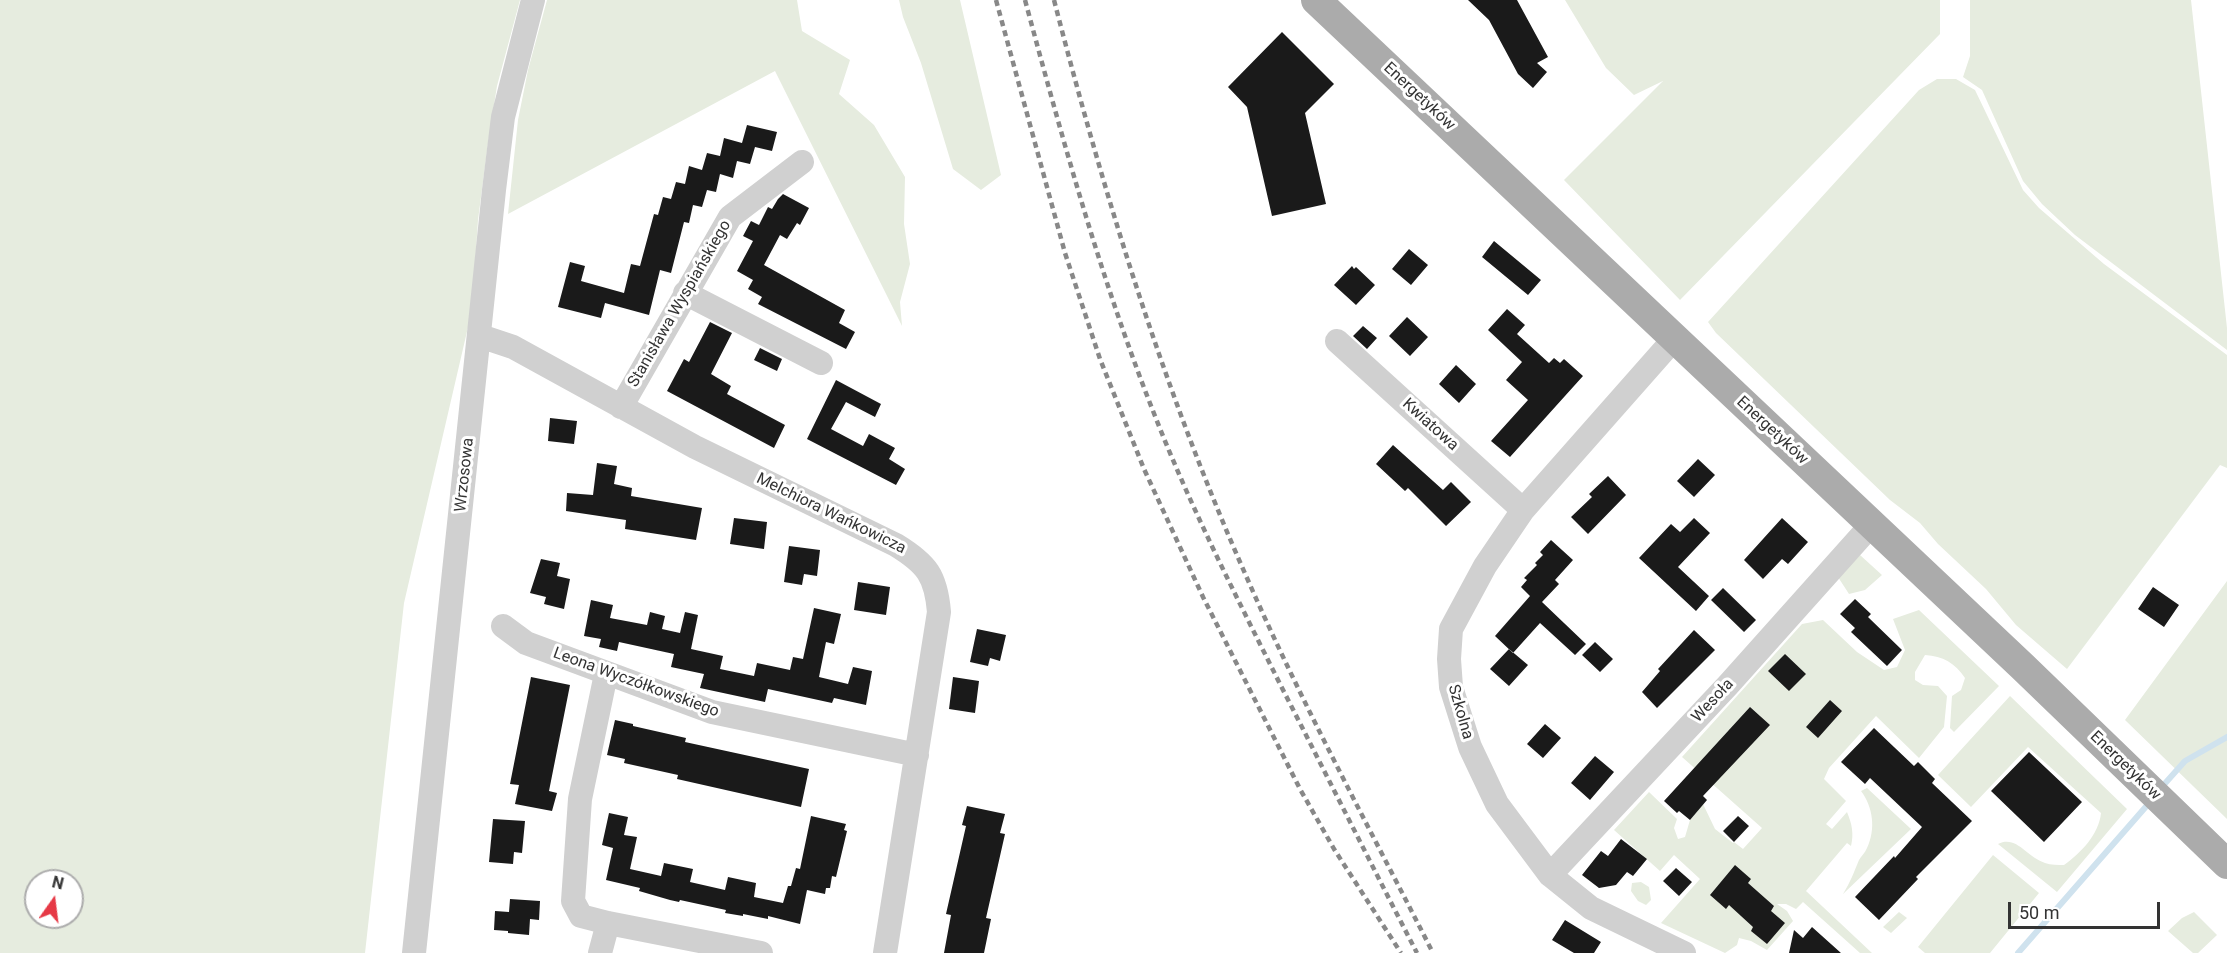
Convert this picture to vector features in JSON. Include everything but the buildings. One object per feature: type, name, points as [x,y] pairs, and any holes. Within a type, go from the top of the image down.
[{"type":"main road","name":"Energetyków","points":[[1316,0],[1872,524],[2227,864]]},
{"type":"street","name":"Wrzosowa","points":[[414,953],[503,117],[533,0]]},
{"type":"street","name":"Stanisława Wyspiańskiego","points":[[621,407],[730,217],[802,162]]},
{"type":"street","points":[[685,293],[821,363]]},
{"type":"street","name":"Melchiora Wańkowicza","points":[[480,336],[513,347],[715,457],[896,545],[924,565],[937,592],[939,612],[885,953]]},
{"type":"street","name":"Szkolna","points":[[1674,339],[1523,510],[1485,566],[1451,629],[1449,659],[1451,687],[1470,747],[1497,804],[1550,874],[1591,908],[1684,953]]},
{"type":"street","name":"Kwiatowa","points":[[1338,341],[1523,510]]},
{"type":"street","name":"Wesoła","points":[[1550,874],[1728,685],[1872,524]]},
{"type":"street","name":"Leona Wyczółkowskiego","points":[[503,626],[526,643],[712,712],[917,755]]},
{"type":"street","points":[[606,674],[580,799],[573,901],[581,916],[760,953]]},
{"type":"street","points":[[600,953],[608,923]]},
{"type":"shaded area","points":[[0,0],[520,0],[497,86],[488,143],[478,220],[472,310],[404,603],[365,953],[0,953]]},
{"type":"shaded area","points":[[547,0],[797,0],[802,31],[850,60],[839,94],[874,125],[905,177],[904,224],[910,264],[900,302],[902,326],[775,71],[508,214],[518,120],[528,70]]},
{"type":"shaded area","points":[[899,0],[960,0],[1001,175],[981,190],[953,169]]},
{"type":"shaded area","points":[[1565,0],[1940,0],[1940,34],[1680,300],[1564,180],[1663,81],[1634,95],[1606,68]]},
{"type":"shaded area","points":[[1970,0],[2191,0],[2227,328],[2227,350],[2075,235],[2042,204],[2023,181],[1982,90],[1963,77],[1970,56]]},
{"type":"shaded area","points":[[1937,79],[1956,79],[1975,90],[2023,190],[2039,208],[2104,264],[2227,355],[2227,468],[2220,465],[2067,669],[2016,625],[1986,589],[1938,544],[1920,523],[1890,500],[1716,333],[1708,322],[1919,90]]},
{"type":"shaded area","points":[[1860,555],[1882,575],[1865,590],[1849,594],[1838,577]]},
{"type":"shaded area","points":[[2227,581],[2227,819],[2125,720]]},
{"type":"shaded area","points":[[1919,610],[1999,686],[1954,732],[1950,728],[1952,696],[1961,690],[1965,678],[1948,661],[1925,655],[1915,672],[1915,680],[1923,685],[1938,686],[1947,696],[1944,727],[1919,758],[1876,716],[1829,768],[1824,779],[1846,801],[1826,824],[1832,829],[1847,812],[1852,829],[1852,842],[1851,846],[1847,843],[1806,891],[1872,953],[1860,953],[1803,902],[1796,909],[1786,904],[1777,904],[1787,911],[1793,921],[1767,950],[1751,941],[1739,938],[1737,945],[1725,953],[1661,923],[1700,879],[1674,855],[1660,871],[1614,830],[1649,792],[1677,819],[1674,828],[1678,839],[1685,837],[1690,820],[1703,804],[1715,829],[1743,849],[1762,828],[1682,757],[1802,624],[1823,620],[1857,652],[1884,670],[1897,667],[1905,650],[1893,619]]},
{"type":"shaded area","points":[[2010,696],[2127,809],[2057,892],[1998,844],[2011,842],[2038,860],[2052,865],[2064,865],[2077,855],[2093,836],[2101,813],[2028,747],[1971,807],[1938,775]]},
{"type":"shaded area","points":[[1867,788],[1911,829],[1843,894],[1866,850],[1872,833],[1871,811],[1861,791]]},
{"type":"shaded area","points":[[1993,855],[2039,893],[1990,953],[1925,953],[1918,947]]},
{"type":"shaded area","points":[[1641,882],[1649,887],[1651,900],[1646,905],[1638,901],[1631,891],[1632,883]]},
{"type":"shaded area","points":[[1899,912],[1907,918],[1891,933],[1883,927]]},
{"type":"shaded area","points":[[2194,912],[2217,935],[2198,953],[2193,953],[2168,931],[2182,918]]},
{"type":"waterway","points":[[2160,789],[2185,761],[2227,737]]},
{"type":"waterway","points":[[2018,953],[2150,802]]},
{"type":"railway","points":[[996,0],[1065,253],[1100,359],[1144,469],[1203,597],[1300,789],[1334,849],[1401,953]]},
{"type":"railway","points":[[1025,0],[1100,262],[1135,365],[1169,450],[1231,585],[1417,953]]},
{"type":"railway","points":[[1054,0],[1094,148],[1138,293],[1217,508],[1268,626],[1337,767],[1433,953]]}]
